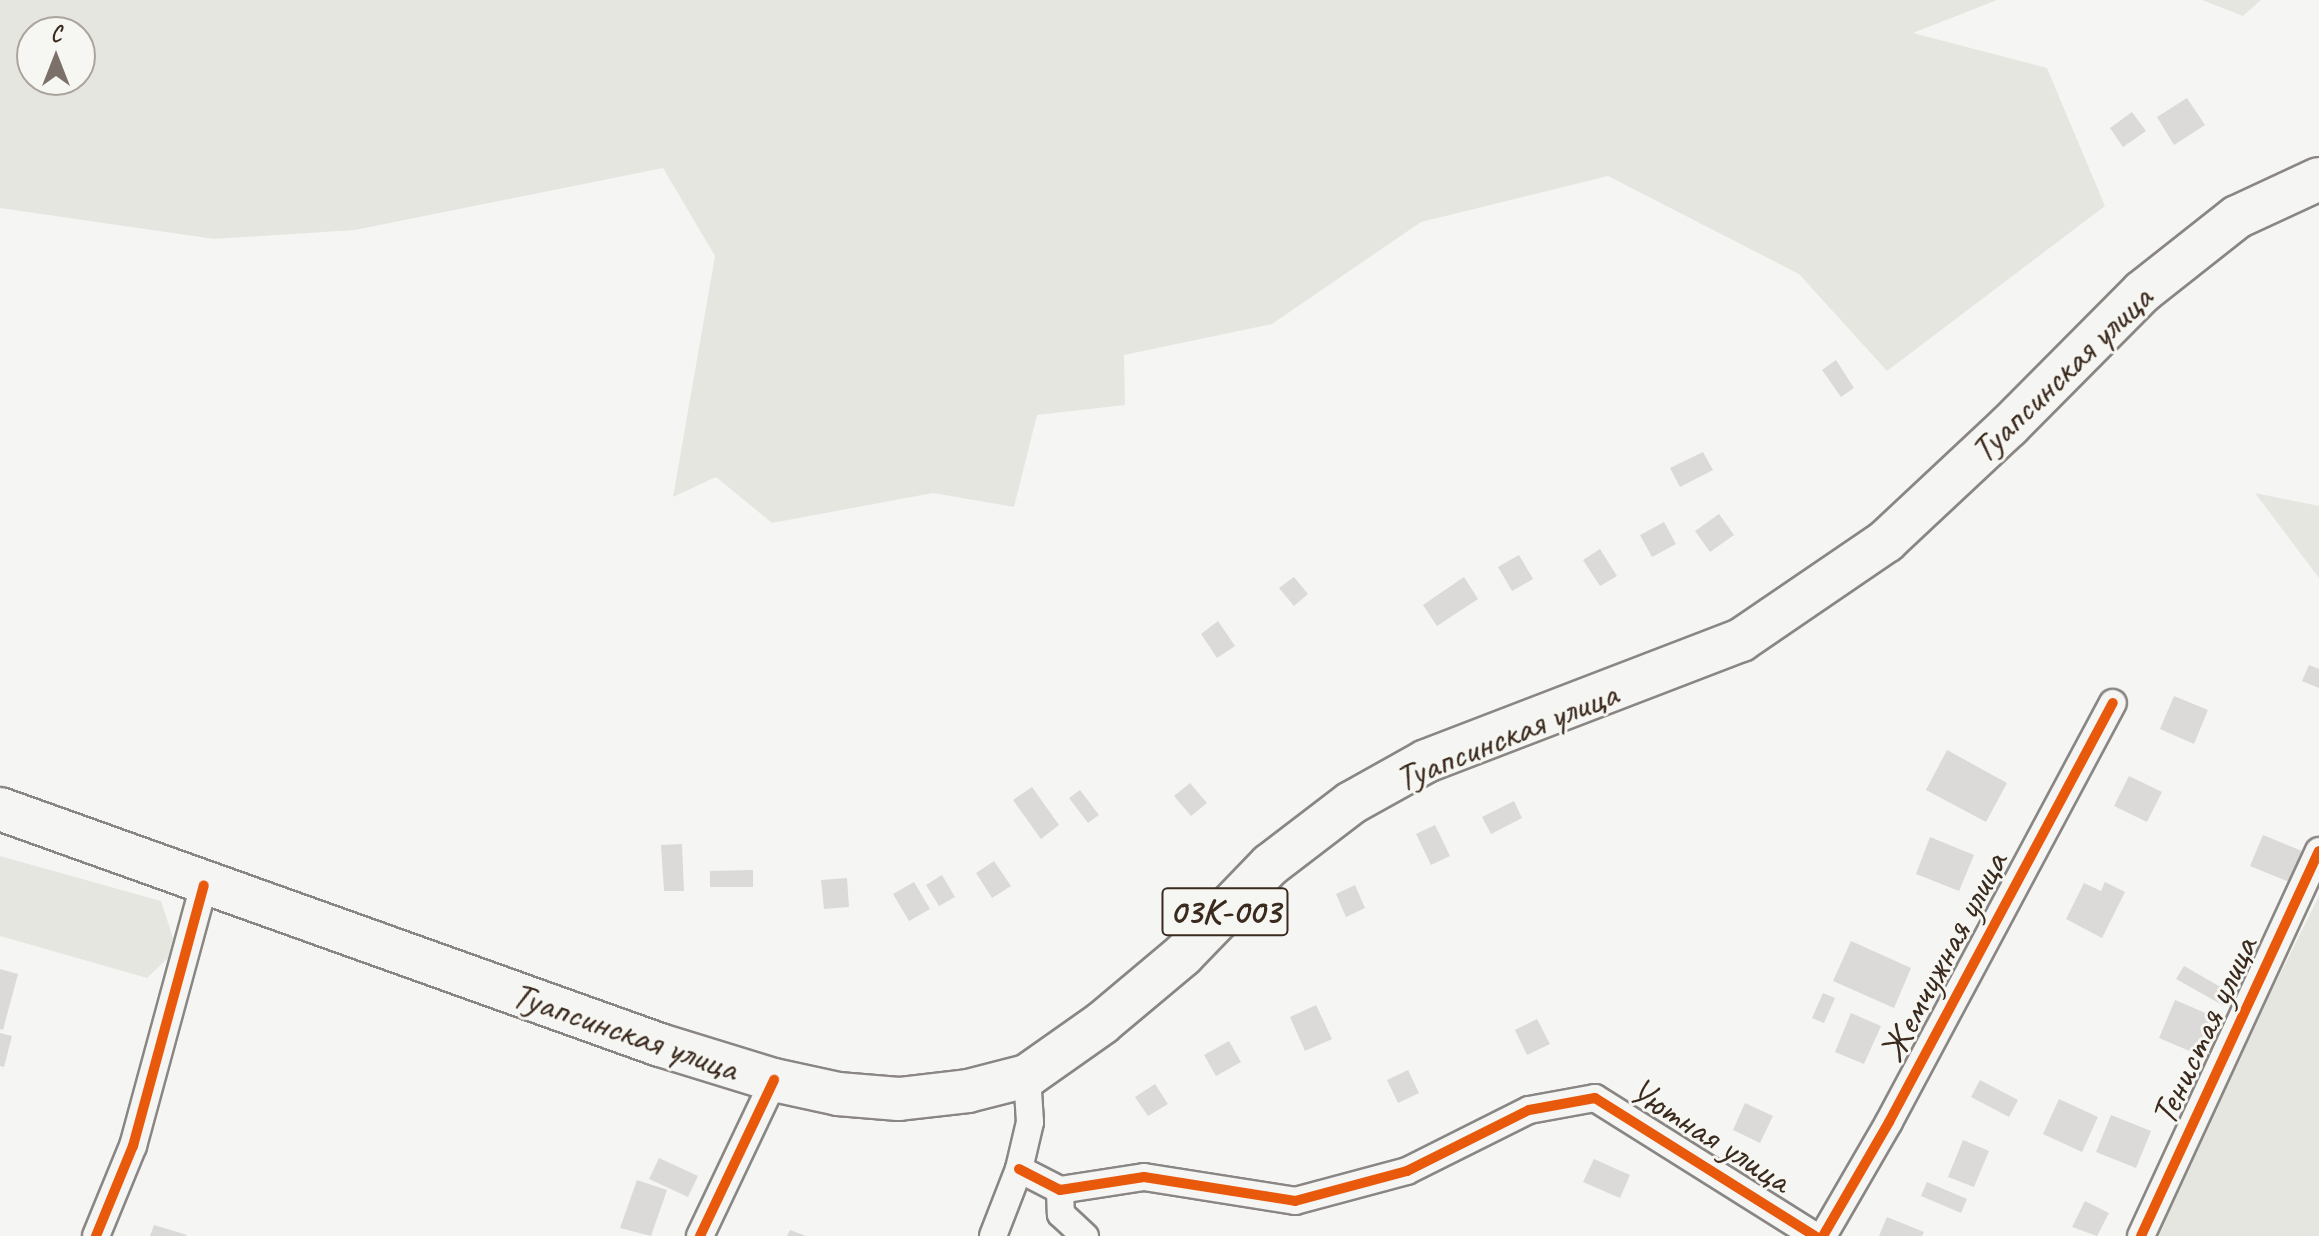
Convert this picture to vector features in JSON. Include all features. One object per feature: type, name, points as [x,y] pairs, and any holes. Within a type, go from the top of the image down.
[{"type":"main road","name":"Туапсинская улица","points":[[0,809],[204,885],[660,1045],[774,1080],[838,1094],[899,1099],[968,1091],[1027,1076],[1102,1023],[1171,965],[1270,865],[1351,803],[1426,761],[1741,640],[1886,541],[2017,419],[2142,292],[2237,217],[2319,179]]},
{"type":"street","name":"Жемчужная улица","points":[[1823,1236],[1889,1122],[2113,703]]},
{"type":"street","name":"Тенистая улица","points":[[2141,1236],[2319,851]]},
{"type":"street","points":[[96,1236],[133,1146],[204,885]]},
{"type":"street","points":[[993,1236],[1019,1169],[1030,1122],[1027,1076]]},
{"type":"street","points":[[700,1236],[774,1080]]},
{"type":"street","name":"Уютная улица","points":[[1060,1190],[1144,1177],[1295,1201],[1407,1171],[1529,1110],[1595,1098],[1815,1236]]},
{"type":"street","points":[[1019,1169],[1060,1190],[1061,1214],[1085,1236]]},
{"type":"shaded area","points":[[0,0],[1997,0],[1913,33],[2047,68],[2105,206],[1887,371],[1799,274],[1608,176],[1421,222],[1272,324],[1124,355],[1125,405],[1037,415],[1014,507],[933,493],[772,523],[716,477],[673,497],[715,256],[663,168],[355,230],[214,239],[0,208]]},
{"type":"shaded area","points":[[2202,0],[2261,0],[2243,16]]},
{"type":"shaded area","points":[[2255,493],[2319,506],[2319,578]]},
{"type":"shaded area","points":[[0,856],[161,901],[173,938],[168,958],[147,978],[0,936]]},
{"type":"shaded area","points":[[2319,896],[2319,1236],[2149,1236]]},
{"type":"building","points":[[2187,98],[2205,125],[2174,145],[2157,117]]},
{"type":"building","points":[[2132,112],[2146,131],[2123,147],[2110,128]]},
{"type":"building","points":[[1836,360],[1854,388],[1841,397],[1822,370]]},
{"type":"building","points":[[1703,452],[1713,470],[1680,487],[1670,468]]},
{"type":"building","points":[[1719,514],[1734,535],[1710,552],[1695,531]]},
{"type":"building","points":[[1664,522],[1676,544],[1652,557],[1640,535]]},
{"type":"building","points":[[1600,549],[1617,576],[1600,586],[1583,560]]},
{"type":"building","points":[[1519,555],[1533,579],[1512,591],[1498,567]]},
{"type":"building","points":[[1294,577],[1308,594],[1294,606],[1279,588]]},
{"type":"building","points":[[1464,577],[1478,599],[1437,626],[1423,605]]},
{"type":"building","points":[[1218,621],[1235,646],[1217,658],[1201,634]]},
{"type":"building","points":[[2309,665],[2319,669],[2319,688],[2302,681]]},
{"type":"building","points":[[2174,696],[2208,710],[2194,744],[2160,729]]},
{"type":"building","points":[[1947,750],[2007,783],[1986,822],[1926,790]]},
{"type":"building","points":[[2129,776],[2162,792],[2147,822],[2114,806]]},
{"type":"building","points":[[1190,783],[1207,803],[1191,816],[1174,796]]},
{"type":"building","points":[[1032,787],[1059,825],[1041,839],[1013,800]]},
{"type":"building","points":[[1080,790],[1099,815],[1088,823],[1069,798]]},
{"type":"building","points":[[1514,801],[1522,818],[1491,834],[1482,817]]},
{"type":"building","points":[[1435,825],[1450,856],[1431,865],[1416,834]]},
{"type":"building","points":[[2263,835],[2302,851],[2289,882],[2250,866]]},
{"type":"building","points":[[1930,837],[1974,855],[1959,891],[1916,874]]},
{"type":"building","points":[[682,844],[684,891],[664,891],[661,845]]},
{"type":"building","points":[[994,861],[1011,886],[992,898],[976,873]]},
{"type":"building","points":[[753,870],[753,887],[710,887],[710,871]]},
{"type":"building","points":[[942,875],[955,897],[939,906],[926,885]]},
{"type":"building","points":[[847,878],[849,907],[824,909],[821,880]]},
{"type":"building","points":[[914,882],[930,909],[909,921],[893,894]]},
{"type":"building","points":[[2105,882],[2125,892],[2102,938],[2066,919],[2084,883],[2101,891]]},
{"type":"building","points":[[1355,885],[1365,908],[1346,917],[1336,894]]},
{"type":"building","points":[[1851,941],[1911,968],[1894,1008],[1833,981]]},
{"type":"building","points":[[2184,966],[2231,993],[2224,1006],[2176,979]]},
{"type":"building","points":[[0,969],[18,974],[3,1030],[0,1029]]},
{"type":"building","points":[[1823,993],[1835,998],[1824,1023],[1812,1018]]},
{"type":"building","points":[[2175,1000],[2215,1017],[2199,1055],[2159,1038]]},
{"type":"building","points":[[1316,1005],[1332,1039],[1305,1051],[1290,1017]]},
{"type":"building","points":[[1851,1013],[1881,1026],[1864,1064],[1835,1052]]},
{"type":"building","points":[[1537,1019],[1550,1044],[1527,1055],[1515,1030]]},
{"type":"building","points":[[0,1033],[12,1036],[4,1067],[0,1066]]},
{"type":"building","points":[[1229,1041],[1241,1062],[1216,1076],[1204,1055]]},
{"type":"building","points":[[1408,1070],[1419,1093],[1398,1103],[1387,1080]]},
{"type":"building","points":[[1980,1080],[2018,1100],[2009,1117],[1971,1097]]},
{"type":"building","points":[[1155,1084],[1168,1104],[1148,1116],[1135,1097]]},
{"type":"building","points":[[2059,1099],[2098,1117],[2082,1152],[2043,1134]]},
{"type":"building","points":[[1745,1103],[1773,1116],[1760,1143],[1733,1130]]},
{"type":"building","points":[[2111,1115],[2151,1131],[2136,1168],[2096,1152]]},
{"type":"building","points":[[1963,1140],[1989,1151],[1974,1187],[1948,1177]]},
{"type":"building","points":[[659,1158],[698,1176],[688,1197],[649,1179]]},
{"type":"building","points":[[1594,1159],[1630,1175],[1620,1198],[1583,1182]]},
{"type":"building","points":[[637,1180],[667,1190],[651,1236],[620,1228]]},
{"type":"building","points":[[1927,1182],[1967,1199],[1961,1213],[1921,1196]]},
{"type":"building","points":[[2085,1201],[2109,1213],[2097,1236],[2072,1227]]},
{"type":"building","points":[[1887,1217],[1924,1232],[1922,1236],[1879,1236]]},
{"type":"building","points":[[154,1225],[187,1235],[150,1236]]},
{"type":"building","points":[[790,1230],[806,1236],[787,1236]]},
{"type":"cycle path","points":[[1823,1236],[1889,1122],[2113,703]]},
{"type":"cycle path","points":[[2141,1236],[2319,851]]},
{"type":"cycle path","points":[[96,1236],[133,1146],[204,885]]},
{"type":"cycle path","points":[[700,1236],[774,1080]]},
{"type":"cycle path","points":[[1019,1169],[1060,1190],[1144,1177],[1295,1201],[1407,1171],[1529,1110],[1595,1098],[1815,1236]]}]
